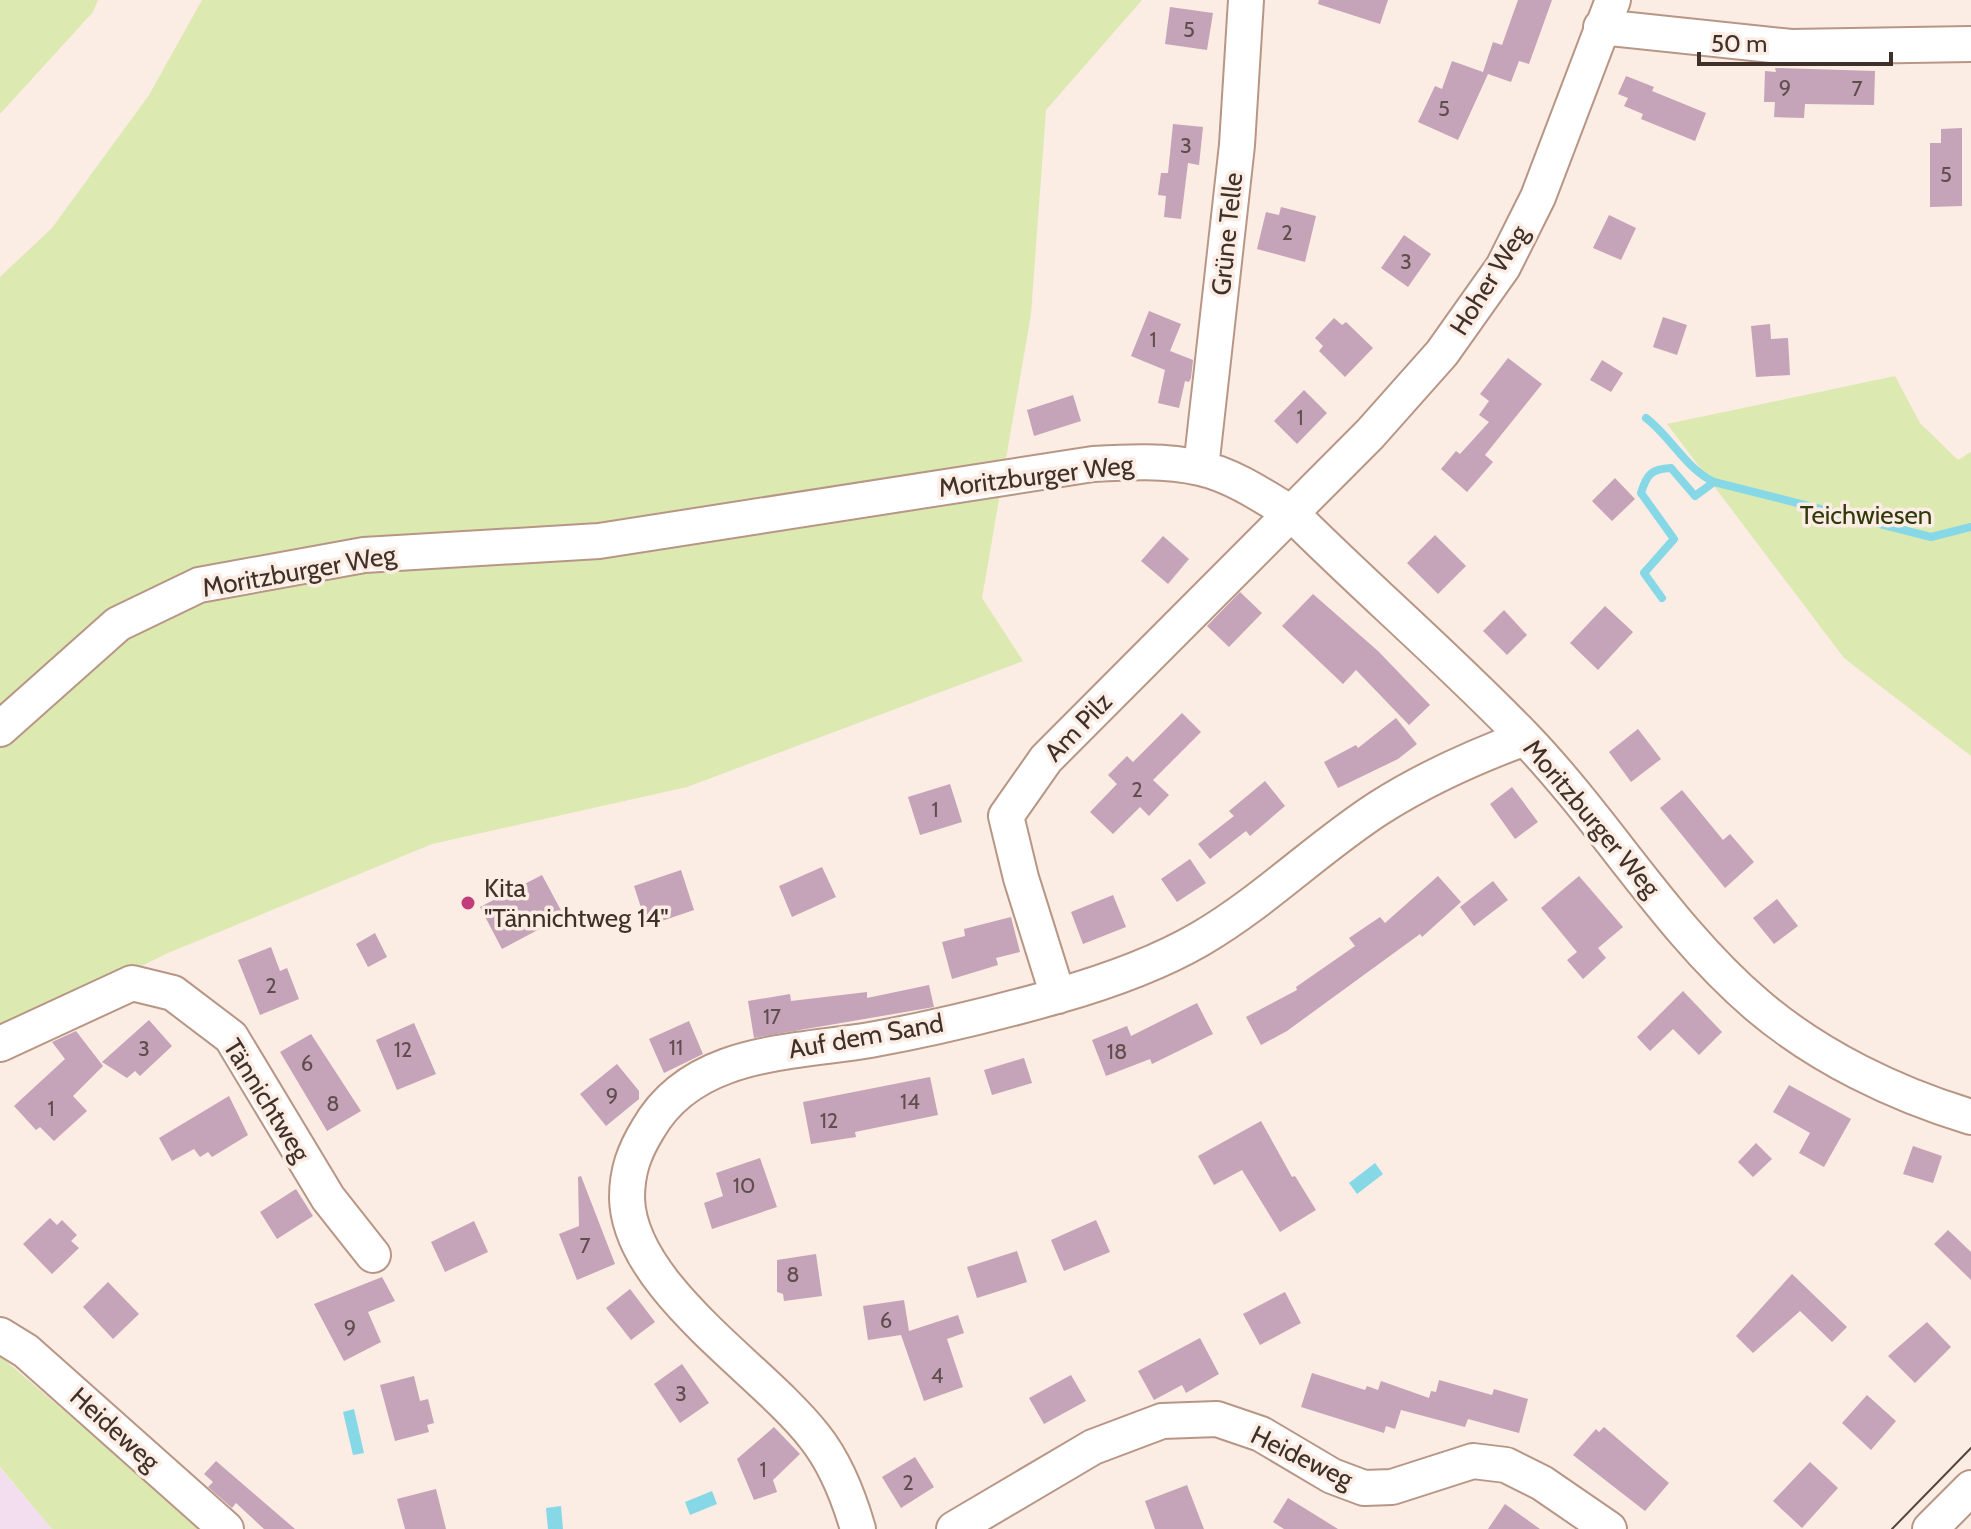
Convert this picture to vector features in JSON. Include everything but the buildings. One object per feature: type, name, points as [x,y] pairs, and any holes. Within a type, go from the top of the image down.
[{"type":"street","name":"Grüne Telle","points":[[1201,468],[1237,145],[1246,0]]},
{"type":"street","points":[[1607,13],[1791,47],[1971,44]]},
{"type":"street","name":"Hoher Weg","points":[[1291,513],[1370,434],[1442,353],[1503,267],[1538,197],[1607,13]]},
{"type":"street","name":"Moritzburger Weg","points":[[0,729],[118,624],[199,585],[364,555],[599,541],[1093,464],[1165,463],[1201,468],[1246,487],[1291,513],[1525,738],[1689,934],[1758,1006],[1827,1055],[1895,1090],[1971,1117]]},
{"type":"street","name":"Am Pilz","points":[[1058,996],[1021,878],[1006,816],[1046,759],[1291,513]]},
{"type":"street","name":"Auf dem Sand","points":[[858,1529],[849,1499],[815,1437],[657,1277],[633,1235],[627,1200],[631,1158],[659,1109],[692,1082],[733,1063],[782,1051],[872,1039],[1058,996],[1152,963],[1249,908],[1379,808],[1443,774],[1525,738]]},
{"type":"street","name":"Tännichtweg","points":[[0,1044],[132,983],[173,993],[231,1037],[328,1198],[373,1255]]},
{"type":"street","name":"Heideweg","points":[[0,1335],[26,1351],[226,1529]]},
{"type":"street","name":"Heideweg","points":[[954,1529],[1093,1447],[1162,1421],[1217,1419],[1261,1434],[1332,1476],[1364,1488],[1392,1487],[1473,1461],[1506,1465],[1542,1483],[1609,1529]]},
{"type":"street","points":[[1930,1529],[1971,1488]]},
{"type":"shaded area","points":[[0,1468],[52,1529],[0,1529]]},
{"type":"green space","points":[[0,0],[98,0],[93,12],[0,114]]},
{"type":"green space","points":[[202,0],[1142,0],[1046,110],[1031,314],[982,598],[1023,661],[687,787],[432,844],[168,953],[0,1036],[0,277],[52,228],[149,95]]},
{"type":"green space","name":"Teichwiesen","points":[[1895,376],[1920,423],[1958,460],[1971,452],[1971,756],[1844,658],[1667,424]]},
{"type":"green space","points":[[0,1356],[203,1529],[52,1529],[0,1467]]},
{"type":"water","points":[[1375,1163],[1383,1174],[1357,1194],[1349,1183]]},
{"type":"water","points":[[354,1409],[364,1453],[353,1455],[343,1412]]},
{"type":"water","points":[[712,1491],[717,1504],[690,1515],[685,1502]]},
{"type":"water","points":[[561,1506],[563,1529],[548,1529],[546,1508]]},
{"type":"waterway","points":[[1646,418],[1695,469],[1714,482],[1931,537],[1971,527]]},
{"type":"waterway","points":[[1662,598],[1644,573],[1674,539],[1641,493],[1645,481],[1654,471],[1671,468],[1695,496],[1714,482]]},
{"type":"tram line","points":[[1892,1529],[1971,1448]]},
{"type":"place","name":"Kita \"Tännichtweg 14\"","points":[[468,903]]}]
